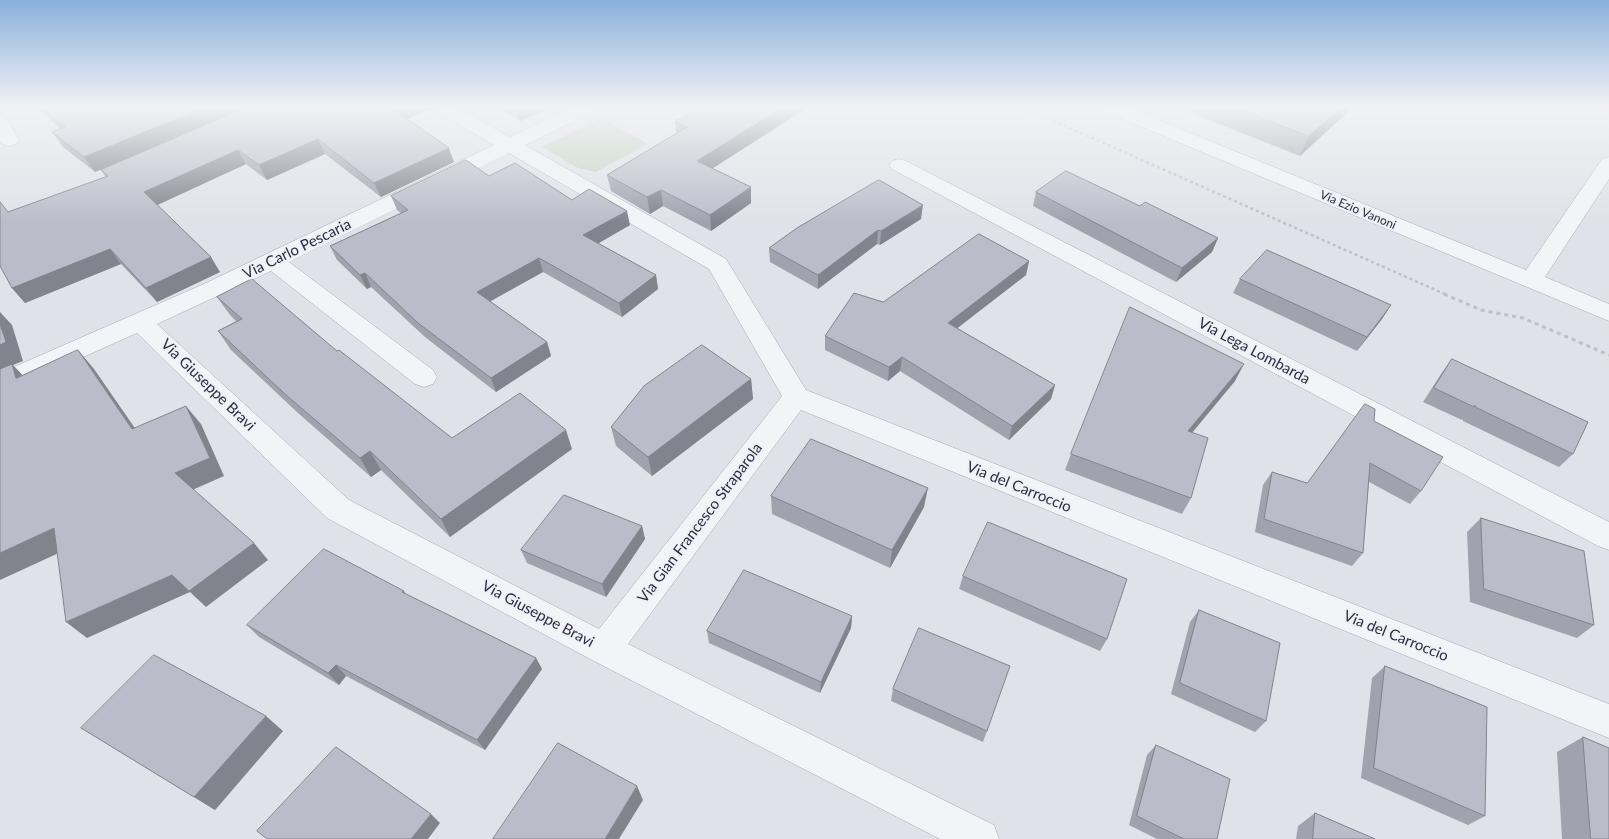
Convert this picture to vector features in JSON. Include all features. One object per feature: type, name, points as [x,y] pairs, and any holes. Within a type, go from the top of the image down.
[{"type":"street","name":"Via Ezio Vanoni","points":[[1203,145],[1609,313]]},
{"type":"street","points":[[510,146],[718,264],[796,398]]},
{"type":"street","name":"Via Carlo Pescaria","points":[[0,384],[142,323],[510,146]]},
{"type":"street","points":[[1531,280],[1609,163]]},
{"type":"street","name":"Via Lega Lombarda","points":[[899,164],[1609,537]]},
{"type":"street","points":[[273,261],[424,377]]},
{"type":"street","name":"Via Giuseppe Bravi","points":[[142,323],[338,509],[604,649],[980,839]]},
{"type":"street","name":"Via Gian Francesco Straparola","points":[[604,649],[796,398]]},
{"type":"street","name":"Via del Carroccio","points":[[796,398],[1609,721]]},
{"type":"path","points":[[1108,145],[1481,310],[1523,318],[1609,355]]},
{"type":"green space","points":[[546,145],[646,145],[596,172],[578,168],[542,147]]},
{"type":"building","points":[[69,145],[113,145],[84,157]]},
{"type":"building","points":[[159,145],[304,145],[259,165],[238,150],[144,192],[211,257],[146,288],[110,249],[12,288],[0,266],[0,202],[8,212],[108,176],[101,170]]},
{"type":"building","points":[[326,145],[445,145],[449,148],[374,183]]},
{"type":"building","points":[[657,145],[722,145],[697,161],[751,187],[710,215],[661,190],[647,197],[607,175]]},
{"type":"building","points":[[466,160],[489,176],[515,163],[572,200],[589,189],[627,211],[583,235],[656,275],[619,303],[539,258],[477,292],[547,342],[491,378],[418,323],[365,273],[360,275],[330,246],[408,210],[391,196]]},
{"type":"building","points":[[1066,171],[1140,206],[1145,202],[1218,238],[1182,268],[1036,192]]},
{"type":"building","points":[[879,180],[923,205],[881,231],[878,230],[818,275],[769,248],[797,228]]},
{"type":"building","points":[[979,234],[1029,261],[948,323],[1055,385],[1012,426],[902,357],[889,367],[825,336],[854,293],[883,302]]},
{"type":"building","points":[[1267,250],[1391,305],[1367,337],[1240,279]]},
{"type":"building","points":[[252,279],[337,351],[339,350],[452,438],[520,393],[566,430],[441,519],[370,451],[360,458],[286,395],[218,331],[242,319],[217,297]]},
{"type":"building","points":[[1130,307],[1244,364],[1188,431],[1208,438],[1191,498],[1071,454]]},
{"type":"building","points":[[0,324],[6,342],[0,345]]},
{"type":"building","points":[[702,345],[751,379],[648,457],[611,427],[644,386]]},
{"type":"building","points":[[78,350],[132,429],[186,406],[210,458],[175,473],[254,543],[189,591],[172,575],[66,622],[54,528],[0,553],[0,369],[12,364],[16,378]]},
{"type":"building","points":[[1452,359],[1588,422],[1573,454],[1475,407],[1475,405],[1474,407],[1434,388]]},
{"type":"building","points":[[1365,404],[1375,409],[1374,421],[1443,457],[1421,491],[1370,463],[1363,553],[1264,519],[1272,472],[1307,483]]},
{"type":"building","points":[[811,439],[928,488],[892,550],[771,496]]},
{"type":"building","points":[[564,495],[642,526],[602,584],[521,550]]},
{"type":"building","points":[[1481,518],[1584,551],[1594,625],[1484,589]]},
{"type":"building","points":[[988,522],[1127,579],[1107,639],[963,576]]},
{"type":"building","points":[[324,549],[404,591],[402,592],[536,658],[477,740],[336,665],[328,673],[247,625]]},
{"type":"building","points":[[744,570],[852,616],[821,682],[707,631]]},
{"type":"building","points":[[1199,610],[1280,643],[1266,721],[1180,683]]},
{"type":"building","points":[[919,628],[1010,666],[987,731],[893,689]]},
{"type":"building","points":[[154,655],[266,716],[194,797],[81,728]]},
{"type":"building","points":[[1385,666],[1487,707],[1485,816],[1374,768]]},
{"type":"building","points":[[1583,737],[1609,748],[1609,839],[1591,839]]},
{"type":"building","points":[[558,743],[637,786],[605,839],[493,839]]},
{"type":"building","points":[[1156,745],[1230,779],[1217,839],[1184,839],[1137,816]]},
{"type":"building","points":[[336,747],[431,814],[411,839],[267,839],[257,831]]},
{"type":"building","points":[[1315,813],[1375,839],[1313,839]]}]
